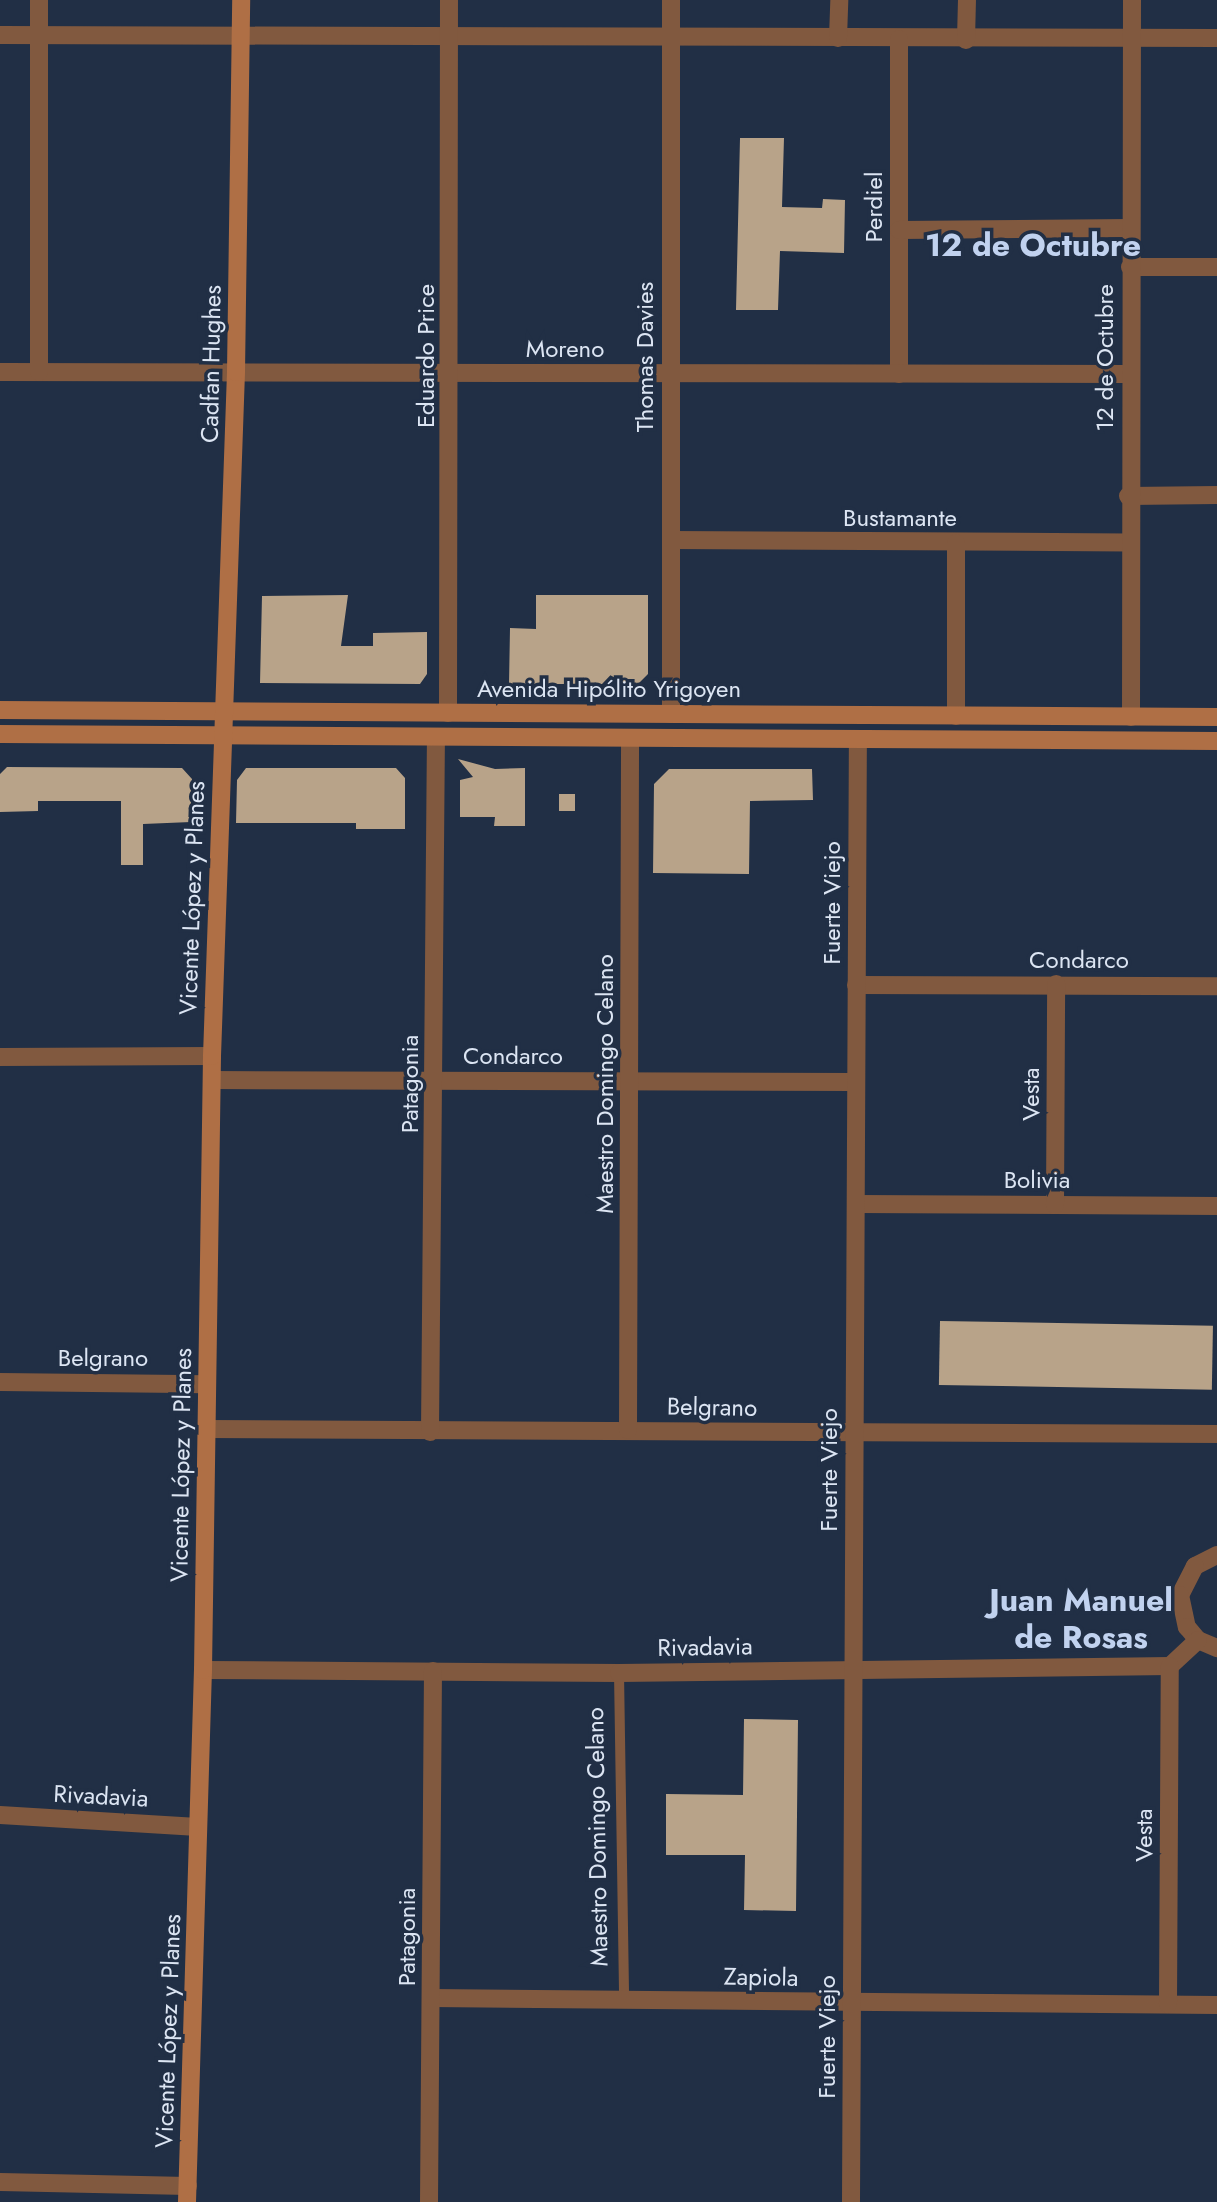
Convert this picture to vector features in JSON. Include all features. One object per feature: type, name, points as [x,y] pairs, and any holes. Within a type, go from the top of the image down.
[{"type":"main road","name":"Cadfan Hughes","points":[[223,725],[236,372],[241,0]]},
{"type":"main road","name":"Avenida Hipólito Yrigoyen","points":[[0,710],[436,737],[1217,741]]},
{"type":"main road","name":"Avenida Hipólito Yrigoyen","points":[[0,734],[448,713],[1217,717]]},
{"type":"main road","name":"Vicente López y Planes","points":[[188,2194],[203,1670],[205,1384],[212,1056],[223,725]]},
{"type":"street","points":[[39,0],[39,372]]},
{"type":"street","name":"Eduardo Price","points":[[448,713],[451,373],[449,0]]},
{"type":"street","name":"Thomas Davies","points":[[671,0],[671,714]]},
{"type":"street","points":[[838,38],[839,0]]},
{"type":"street","points":[[966,40],[967,0]]},
{"type":"street","name":"12 de Octubre","points":[[1131,717],[1128,496],[1132,0]]},
{"type":"street","points":[[0,35],[241,33],[449,38],[966,40],[1217,38]]},
{"type":"street","name":"Perdiel","points":[[899,39],[899,374]]},
{"type":"street","points":[[899,230],[1130,228]]},
{"type":"street","points":[[1130,267],[1217,267]]},
{"type":"street","name":"Moreno","points":[[0,372],[1129,374]]},
{"type":"street","points":[[1128,496],[1217,495]]},
{"type":"street","name":"Bustamante","points":[[671,540],[1128,542]]},
{"type":"street","points":[[956,543],[956,716]]},
{"type":"street","name":"Patagonia","points":[[430,1432],[436,737]]},
{"type":"street","name":"Maestro Domingo Celano","points":[[628,1430],[631,738]]},
{"type":"street","name":"Fuerte Viejo","points":[[851,2202],[854,1670],[852,1433],[858,739]]},
{"type":"street","name":"Vesta","points":[[1055,1205],[1056,984]]},
{"type":"street","name":"Condarco","points":[[856,985],[1217,986]]},
{"type":"street","points":[[0,1057],[212,1056]]},
{"type":"street","name":"Condarco","points":[[212,1080],[855,1082]]},
{"type":"street","name":"Bolivia","points":[[856,1204],[1217,1206]]},
{"type":"street","name":"Belgrano","points":[[0,1382],[205,1384]]},
{"type":"street","name":"Belgrano","points":[[206,1429],[1217,1434]]},
{"type":"street","points":[[1217,1555],[1195,1566],[1180,1595],[1187,1628],[1198,1640],[1217,1648]]},
{"type":"street","points":[[1170,1666],[1198,1640]]},
{"type":"street","name":"Vesta","points":[[1168,2004],[1170,1666]]},
{"type":"street","name":"Rivadavia","points":[[203,1670],[619,1673],[1170,1666]]},
{"type":"street","name":"Patagonia","points":[[429,2202],[433,1671]]},
{"type":"street","name":"Rivadavia","points":[[0,1815],[198,1826]]},
{"type":"street","name":"Zapiola","points":[[431,1998],[1217,2005]]},
{"type":"street","points":[[0,2182],[188,2194]]},
{"type":"lane","name":"Maestro Domingo Celano","points":[[619,1673],[624,2000]]},
{"type":"building","points":[[740,138],[784,138],[782,207],[822,208],[823,199],[845,200],[844,253],[780,251],[778,310],[736,310]]},
{"type":"building","points":[[348,595],[341,646],[373,646],[373,633],[427,632],[427,674],[420,684],[260,683],[262,596]]},
{"type":"building","points":[[536,595],[648,595],[648,674],[638,684],[509,684],[510,628],[536,629]]},
{"type":"building","points":[[458,759],[495,769],[525,768],[525,826],[494,826],[495,817],[460,817],[460,780],[473,777]]},
{"type":"building","points":[[7,767],[182,768],[192,779],[191,822],[143,824],[143,865],[121,865],[121,801],[38,801],[38,811],[0,812],[0,774]]},
{"type":"building","points":[[246,768],[396,768],[405,778],[405,829],[356,829],[356,823],[236,823],[237,780]]},
{"type":"building","points":[[669,769],[812,769],[813,800],[750,801],[749,874],[653,873],[654,784]]},
{"type":"building","points":[[559,794],[575,794],[575,811],[559,811]]},
{"type":"building","points":[[940,1321],[1213,1326],[1212,1390],[939,1385]]},
{"type":"building","points":[[744,1719],[798,1720],[796,1911],[744,1910],[745,1855],[666,1855],[666,1794],[743,1795]]},
{"type":"district","name":"12 de Octubre","points":[[1033,245]]},
{"type":"district","name":"Juan Manuel de Rosas","points":[[1081,1620]]}]
